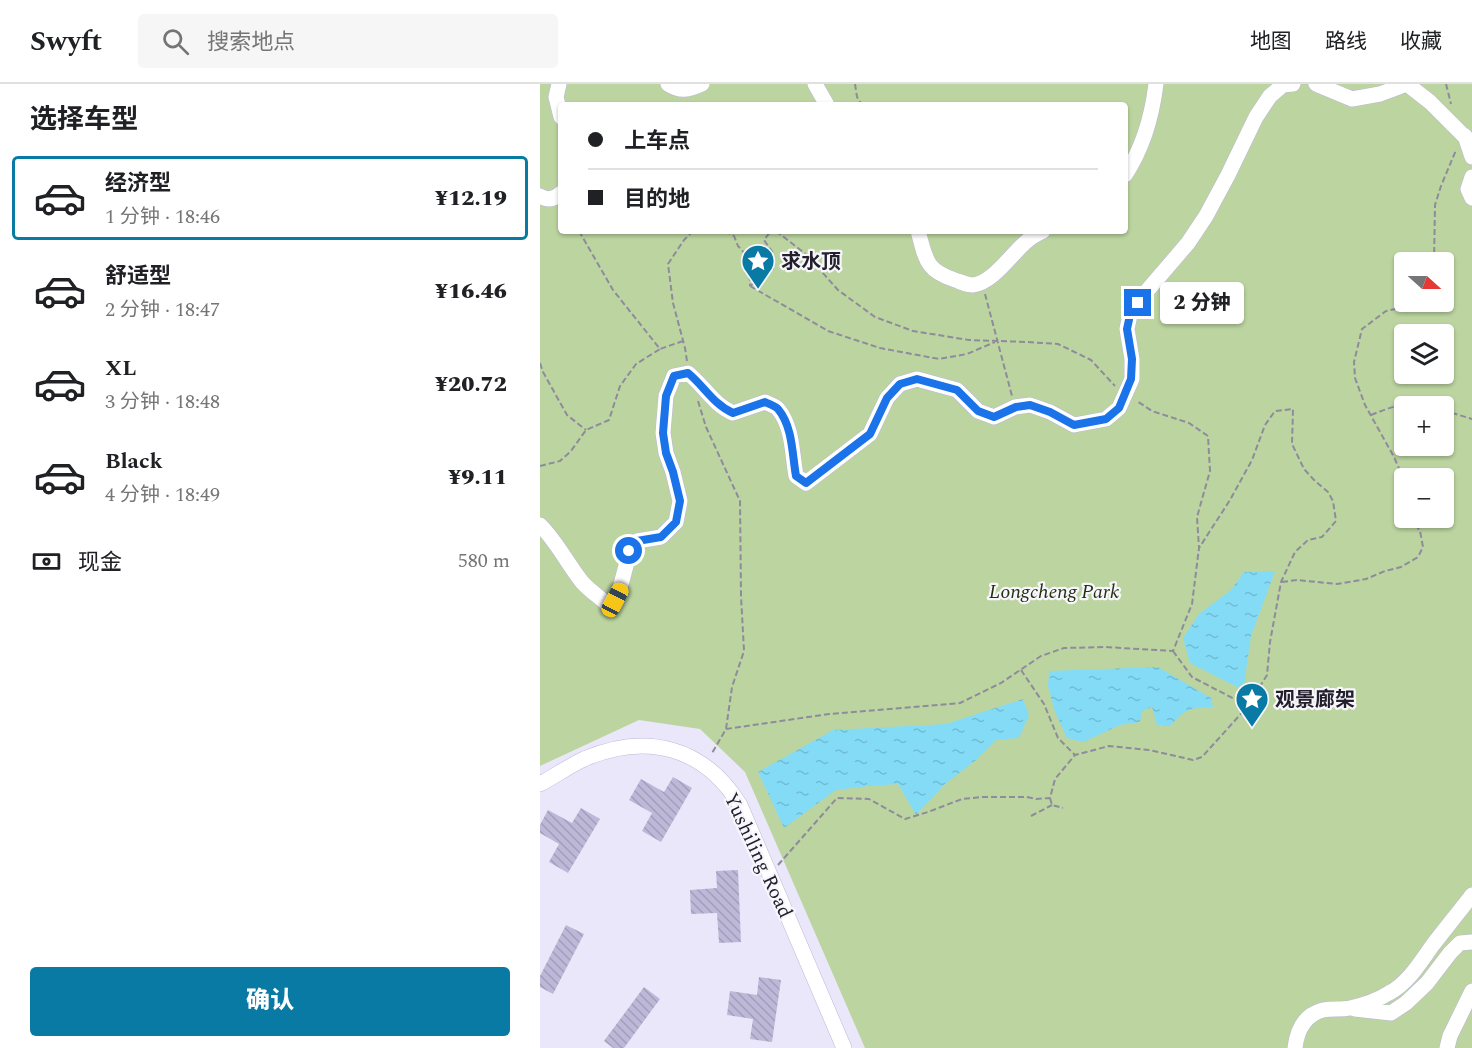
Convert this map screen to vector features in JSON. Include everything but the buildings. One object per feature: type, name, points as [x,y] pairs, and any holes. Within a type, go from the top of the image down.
[{"type":"street","points":[[558,84],[558,106]]},
{"type":"street","points":[[668,84],[685,90],[702,84]]},
{"type":"street","points":[[815,84],[825,102]]},
{"type":"street","points":[[1128,169],[1141,144],[1151,115],[1156,84]]},
{"type":"street","points":[[540,525],[551,536],[561,554],[584,584],[607,603],[615,600],[621,590],[629,551],[637,541],[661,537],[676,522],[680,501],[666,453],[663,433],[666,396],[674,376],[688,373],[722,408],[733,413],[765,402],[777,408],[791,438],[796,476],[806,483],[870,434],[887,398],[900,384],[917,379],[957,390],[978,411],[994,417],[1016,407],[1030,405],[1050,412],[1074,425],[1106,419],[1119,408],[1131,379],[1132,359],[1127,329],[1130,315],[1146,292],[1188,243],[1206,216],[1256,117],[1270,96],[1283,85],[1293,84]]},
{"type":"street","points":[[1316,84],[1352,99],[1380,94],[1407,84],[1430,102],[1458,134],[1465,136],[1472,158]]},
{"type":"street","points":[[1472,177],[1468,189],[1472,198]]},
{"type":"street","points":[[540,196],[551,200],[558,196]]},
{"type":"street","points":[[919,234],[927,261],[935,271],[942,276],[968,285],[982,282],[995,273],[1037,234]]},
{"type":"street","name":"Yushiling Road","points":[[540,784],[584,759],[626,746],[647,745],[668,748],[705,766],[725,784],[740,806],[844,1048]]},
{"type":"street","points":[[1349,1008],[1389,993],[1401,985],[1413,973],[1472,895]]},
{"type":"street","points":[[1295,1048],[1298,1031],[1307,1018],[1323,1010],[1349,1008],[1391,1013],[1406,1003],[1427,983],[1450,953],[1460,944],[1472,942]]},
{"type":"street","points":[[1447,1048],[1450,1036],[1472,991]]},
{"type":"path","points":[[855,84],[860,102]]},
{"type":"path","points":[[1446,84],[1452,107]]},
{"type":"path","points":[[1434,252],[1435,205],[1458,134]]},
{"type":"path","points":[[581,234],[613,291],[660,350]]},
{"type":"path","points":[[688,373],[683,341],[673,303],[668,264],[690,234]]},
{"type":"path","points":[[730,234],[749,258],[750,286]]},
{"type":"path","points":[[750,286],[773,269],[773,253],[764,240],[769,234]]},
{"type":"path","points":[[780,234],[807,255],[838,290],[875,317],[913,331],[969,340],[1058,344],[1091,360],[1111,383],[1152,411],[1189,423],[1208,436],[1210,471],[1197,517],[1199,548],[1192,604],[1173,651]]},
{"type":"path","points":[[982,282],[1016,407]]},
{"type":"path","points":[[750,286],[828,331],[880,348],[939,359],[967,354],[998,341]]},
{"type":"path","points":[[1394,309],[1386,311],[1362,329],[1354,362],[1354,378],[1399,468]]},
{"type":"path","points":[[540,466],[560,461],[571,451],[586,430],[609,420],[620,386],[636,364],[660,350],[683,341]]},
{"type":"path","points":[[540,363],[567,415],[586,430]]},
{"type":"path","points":[[695,395],[706,427],[741,501],[741,596],[744,651],[732,687],[726,729],[705,766]]},
{"type":"path","points":[[1371,415],[1394,407]]},
{"type":"path","points":[[1052,805],[1050,798],[1054,778],[1075,755],[1109,746],[1149,750],[1193,760],[1202,757],[1248,706],[1267,675],[1270,642],[1281,582],[1296,552],[1308,540],[1322,537],[1336,521],[1333,501],[1328,492],[1304,469],[1292,444],[1293,409],[1275,411],[1265,425],[1252,460],[1199,548]]},
{"type":"path","points":[[1454,413],[1472,419]]},
{"type":"path","points":[[1281,582],[1297,580],[1337,584],[1366,579],[1401,567],[1418,557],[1422,547],[1418,528]]},
{"type":"path","points":[[726,729],[829,714],[960,704],[1001,683],[1041,656],[1064,648],[1105,647],[1173,651]]},
{"type":"path","points":[[1173,651],[1192,677],[1248,706]]},
{"type":"path","points":[[1021,670],[1044,705],[1058,738],[1075,755]]},
{"type":"path","points":[[770,875],[837,798],[869,799],[905,819],[962,799],[1050,798]]},
{"type":"path","points":[[1031,816],[1052,805],[1063,808]]},
{"type":"green space","name":"Longcheng Park","points":[[540,84],[1472,84],[1472,1048],[865,1048],[745,772],[700,729],[639,720],[540,766]]},
{"type":"water","points":[[1275,571],[1251,636],[1244,685],[1237,687],[1190,663],[1183,638],[1199,614],[1231,590],[1244,572]]},
{"type":"water","points":[[1158,667],[1211,698],[1213,707],[1189,710],[1170,726],[1157,725],[1152,707],[1142,711],[1140,722],[1120,725],[1083,742],[1067,738],[1055,712],[1048,686],[1049,671]]},
{"type":"water","points":[[1023,699],[1029,715],[1019,738],[996,740],[976,760],[944,785],[916,815],[898,784],[869,786],[836,790],[784,828],[758,772],[833,730],[946,724]]},
{"type":"place","name":"求水顶","points":[[758,290]]},
{"type":"place","name":"观景廊架","points":[[1252,728]]},
{"type":"route","points":[[629,551],[637,541],[661,537],[676,522],[680,501],[666,453],[663,433],[666,396],[674,376],[688,373],[722,408],[733,413],[765,402],[777,408],[791,438],[796,476],[806,483],[870,434],[887,398],[900,384],[917,379],[957,390],[978,411],[994,417],[1016,407],[1030,405],[1050,412],[1074,425],[1106,419],[1119,408],[1131,379],[1132,359],[1127,329],[1130,315],[1138,303]]}]
